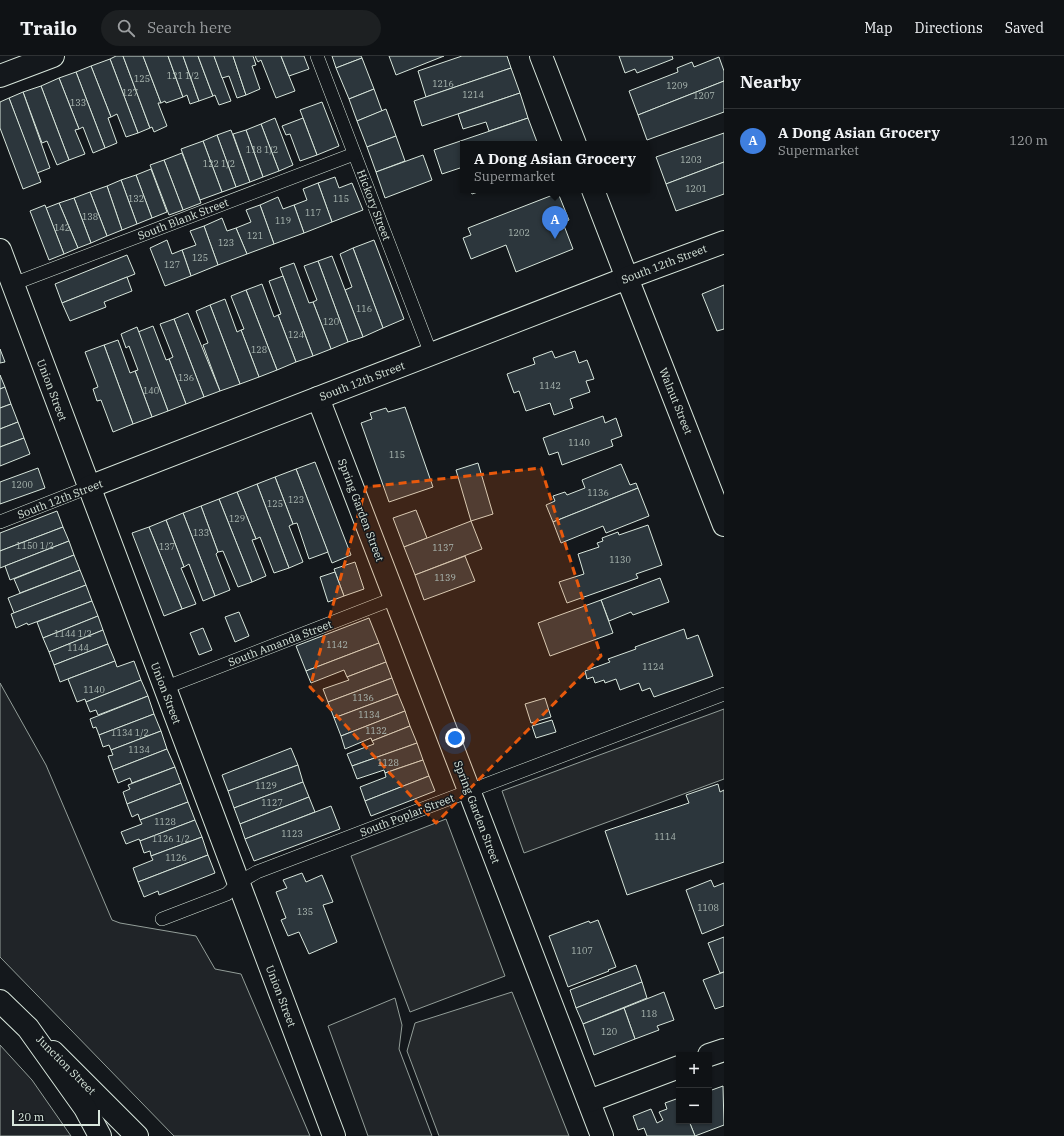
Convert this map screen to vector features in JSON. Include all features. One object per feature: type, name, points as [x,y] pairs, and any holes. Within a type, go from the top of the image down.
[{"type":"street","points":[[0,76],[54,56]]},
{"type":"street","points":[[541,56],[574,141]]},
{"type":"street","name":"Walnut Street","points":[[594,193],[724,525]]},
{"type":"street","name":"South 12th Street","points":[[89,487],[627,278],[724,242]]},
{"type":"street","name":"Union Street","points":[[0,250],[334,1136]]},
{"type":"street","name":"Spring Garden Street","points":[[318,398],[602,1136]]},
{"type":"street","points":[[0,1001],[28,1028],[85,1108],[100,1136]]},
{"type":"street","name":"Junction Street","points":[[28,1028],[137,1136]]},
{"type":"street","points":[[712,1054],[724,1050]]},
{"type":"street","points":[[589,1101],[676,1068]]},
{"type":"lane","name":"Hickory Street","points":[[317,56],[431,354]]},
{"type":"lane","name":"South Blank Street","points":[[13,284],[354,154]]},
{"type":"lane","name":"South 12th Street","points":[[0,522],[89,487]]},
{"type":"lane","name":"South Amanda Street","points":[[164,688],[395,598]]},
{"type":"lane","name":"South Poplar Street","points":[[162,919],[227,894],[238,883],[257,872],[724,694]]},
{"type":"highlighted area","points":[[541,468],[601,656],[436,823],[310,687],[366,487]]},
{"type":"shaded area","points":[[0,683],[46,765],[112,920],[120,923],[196,936],[215,969],[241,974],[310,1136],[174,1136],[0,957]]},
{"type":"shaded area","points":[[724,709],[724,779],[524,853],[502,791]]},
{"type":"shaded area","points":[[446,819],[505,976],[410,1012],[351,856]]},
{"type":"shaded area","points":[[512,992],[569,1136],[439,1136],[407,1051],[415,1023]]},
{"type":"shaded area","points":[[395,998],[402,1025],[399,1049],[432,1136],[368,1136],[328,1026]]},
{"type":"shaded area","points":[[0,1045],[32,1080],[71,1136],[0,1136]]},
{"type":"building","points":[[116,56],[123,56],[150,128],[138,133],[110,59]]},
{"type":"building","points":[[123,56],[143,56],[161,103],[158,103],[167,126],[154,132],[152,127],[150,128]]},
{"type":"building","points":[[143,56],[168,56],[183,97],[166,103],[165,101],[161,103]]},
{"type":"building","points":[[168,56],[183,56],[199,101],[190,104],[187,95],[183,97]]},
{"type":"building","points":[[183,56],[198,56],[213,96],[199,101]]},
{"type":"building","points":[[198,56],[214,56],[231,101],[219,105],[215,95],[213,96]]},
{"type":"building","points":[[214,56],[233,56],[246,95],[237,98],[229,76],[222,78]]},
{"type":"building","points":[[233,56],[253,56],[256,65],[252,66],[260,89],[246,95]]},
{"type":"building","points":[[255,56],[281,56],[295,91],[276,98],[261,60],[258,62]]},
{"type":"building","points":[[281,56],[304,56],[309,69],[289,76]]},
{"type":"building","points":[[332,56],[361,56],[362,58],[336,68]]},
{"type":"building","points":[[389,56],[444,56],[396,75]]},
{"type":"building","points":[[462,56],[507,56],[511,68],[426,97],[418,71]]},
{"type":"building","points":[[619,56],[672,56],[673,59],[637,73],[635,69],[625,73]]},
{"type":"building","points":[[719,57],[724,71],[724,81],[638,115],[629,91],[678,72],[677,68],[692,62],[694,67]]},
{"type":"building","points":[[362,58],[374,89],[349,99],[336,68]]},
{"type":"building","points":[[110,59],[138,133],[126,137],[117,114],[111,117],[91,66]]},
{"type":"building","points":[[91,66],[111,117],[108,118],[117,143],[105,148],[76,72]]},
{"type":"building","points":[[511,68],[520,93],[422,126],[414,101]]},
{"type":"building","points":[[76,72],[105,148],[93,153],[83,127],[79,129],[59,78]]},
{"type":"building","points":[[59,78],[79,129],[75,130],[85,154],[69,160],[41,86]]},
{"type":"building","points":[[724,81],[724,112],[647,140],[638,115]]},
{"type":"building","points":[[41,86],[69,160],[57,165],[47,141],[42,143],[23,92]]},
{"type":"building","points":[[374,89],[382,111],[357,121],[349,99]]},
{"type":"building","points":[[23,92],[50,168],[37,173],[9,98]]},
{"type":"building","points":[[520,93],[528,118],[489,131],[486,122],[463,129],[458,114]]},
{"type":"building","points":[[9,98],[41,182],[23,189],[0,128],[0,102]]},
{"type":"building","points":[[322,102],[339,146],[317,155],[300,110]]},
{"type":"building","points":[[386,109],[396,136],[367,147],[357,121]]},
{"type":"building","points":[[275,118],[293,165],[279,171],[261,124]]},
{"type":"building","points":[[303,118],[317,155],[300,161],[290,134],[286,135],[282,126]]},
{"type":"building","points":[[528,118],[537,141],[460,141]]},
{"type":"building","points":[[261,124],[279,171],[263,177],[246,130]]},
{"type":"building","points":[[231,130],[250,182],[236,187],[217,135]]},
{"type":"building","points":[[246,130],[263,177],[250,182],[233,134]]},
{"type":"building","points":[[724,133],[724,162],[666,184],[656,157]]},
{"type":"building","points":[[217,135],[236,187],[222,192],[203,141]]},
{"type":"building","points":[[396,136],[405,161],[376,172],[367,147]]},
{"type":"building","points":[[203,141],[222,192],[200,200],[181,149]]},
{"type":"building","points":[[460,141],[460,168],[442,174],[434,150]]},
{"type":"building","points":[[182,153],[201,203],[183,210],[164,160]]},
{"type":"building","points":[[423,155],[432,180],[385,198],[376,172]]},
{"type":"building","points":[[164,160],[183,210],[169,215],[150,165]]},
{"type":"building","points":[[724,162],[724,194],[676,211],[666,184]]},
{"type":"building","points":[[151,169],[167,212],[152,218],[136,175]]},
{"type":"building","points":[[136,175],[152,218],[137,224],[121,180]]},
{"type":"building","points":[[335,177],[339,188],[352,183],[363,210],[332,222],[318,183]]},
{"type":"building","points":[[121,180],[137,224],[122,230],[107,186]]},
{"type":"building","points":[[318,183],[332,222],[304,233],[294,205],[307,200],[303,189]]},
{"type":"building","points":[[107,186],[122,230],[107,236],[90,192]]},
{"type":"building","points":[[90,192],[107,236],[91,243],[74,198]]},
{"type":"building","points":[[558,193],[569,220],[563,223],[573,249],[516,272],[506,245],[471,259],[463,238],[471,235],[468,228]]},
{"type":"building","points":[[278,197],[283,209],[294,205],[304,233],[274,244],[260,205]]},
{"type":"building","points":[[74,198],[91,243],[78,248],[59,203]]},
{"type":"building","points":[[59,203],[78,248],[64,254],[46,208]]},
{"type":"building","points":[[45,205],[64,254],[49,260],[30,211]]},
{"type":"building","points":[[260,205],[274,244],[247,254],[236,228],[251,222],[246,210]]},
{"type":"building","points":[[222,218],[227,231],[236,228],[247,254],[218,265],[204,226]]},
{"type":"building","points":[[204,226],[218,265],[191,276],[182,250],[196,245],[190,231]]},
{"type":"building","points":[[167,240],[172,254],[182,250],[191,276],[165,286],[150,248]]},
{"type":"building","points":[[374,240],[404,319],[383,328],[353,248]]},
{"type":"building","points":[[353,248],[383,328],[363,337],[345,290],[352,287],[340,254]]},
{"type":"building","points":[[127,255],[135,274],[62,303],[55,284]]},
{"type":"building","points":[[332,256],[363,337],[348,342],[318,261]]},
{"type":"building","points":[[318,261],[348,342],[331,349],[313,302],[317,300],[304,266]]},
{"type":"building","points":[[294,263],[309,303],[313,302],[331,349],[313,356],[280,268]]},
{"type":"building","points":[[283,276],[313,356],[296,362],[278,315],[281,314],[269,281]]},
{"type":"building","points":[[127,277],[132,291],[104,302],[106,307],[70,321],[62,303]]},
{"type":"building","points":[[262,284],[274,317],[278,315],[296,362],[277,370],[246,290]]},
{"type":"building","points":[[724,285],[724,329],[717,331],[702,294]]},
{"type":"building","points":[[246,290],[277,370],[259,377],[241,330],[244,329],[231,296]]},
{"type":"building","points":[[225,299],[237,332],[241,330],[259,377],[240,384],[210,305]]},
{"type":"building","points":[[210,305],[240,384],[220,391],[203,345],[208,343],[196,311]]},
{"type":"building","points":[[188,313],[220,391],[204,397],[174,319]]},
{"type":"building","points":[[174,319],[204,397],[186,404],[169,359],[173,357],[160,324]]},
{"type":"building","points":[[153,326],[166,360],[169,359],[186,404],[168,411],[138,332]]},
{"type":"building","points":[[137,327],[168,411],[152,417],[135,371],[138,370],[129,346],[126,348],[121,334]]},
{"type":"building","points":[[118,340],[130,373],[135,371],[152,417],[133,424],[104,345]]},
{"type":"building","points":[[104,345],[133,424],[113,432],[101,400],[97,401],[93,389],[98,387],[85,352]]},
{"type":"building","points":[[0,349],[5,362],[0,363]]},
{"type":"building","points":[[552,351],[555,358],[575,351],[579,363],[587,360],[594,379],[586,381],[590,392],[570,399],[573,408],[554,415],[550,403],[526,411],[519,391],[514,393],[507,374],[535,364],[533,358]]},
{"type":"building","points":[[0,375],[5,387],[0,389]]},
{"type":"building","points":[[5,387],[11,404],[0,408],[0,389]]},
{"type":"building","points":[[11,404],[18,422],[0,429],[0,408]]},
{"type":"building","points":[[405,407],[433,487],[389,502],[361,423],[372,419],[370,413],[386,408],[388,412]]},
{"type":"building","points":[[603,416],[605,423],[616,418],[622,436],[611,440],[613,446],[562,465],[558,452],[549,455],[543,438]]},
{"type":"building","points":[[18,422],[24,438],[0,447],[0,429]]},
{"type":"building","points":[[24,438],[30,454],[0,466],[0,447]]},
{"type":"building","points":[[315,462],[351,555],[332,563],[296,469]]},
{"type":"building","points":[[478,463],[493,514],[471,521],[456,470]]},
{"type":"building","points":[[621,464],[630,485],[636,483],[638,488],[553,522],[546,505],[555,501],[553,496],[565,492],[567,495],[585,488],[582,480]]},
{"type":"building","points":[[38,468],[45,488],[0,504],[0,482]]},
{"type":"building","points":[[296,469],[328,552],[309,559],[297,523],[293,524],[275,477]]},
{"type":"building","points":[[275,477],[293,524],[289,526],[303,562],[289,568],[257,484]]},
{"type":"building","points":[[257,484],[289,568],[274,573],[260,537],[256,539],[237,492]]},
{"type":"building","points":[[638,488],[649,516],[606,533],[603,526],[561,543],[553,522]]},
{"type":"building","points":[[237,492],[256,539],[252,540],[266,576],[252,582],[219,499]]},
{"type":"building","points":[[219,499],[252,582],[238,587],[223,551],[218,552],[201,506]]},
{"type":"building","points":[[201,506],[218,552],[216,554],[230,590],[215,596],[183,513]]},
{"type":"building","points":[[416,510],[427,538],[404,547],[393,518]]},
{"type":"building","points":[[57,511],[63,527],[0,551],[0,533]]},
{"type":"building","points":[[183,513],[215,596],[203,601],[189,564],[184,567],[166,520]]},
{"type":"building","points":[[166,520],[184,567],[181,568],[196,604],[182,609],[149,527]]},
{"type":"building","points":[[471,521],[482,549],[415,575],[404,547]]},
{"type":"building","points":[[648,525],[662,565],[636,574],[638,578],[567,603],[559,582],[584,574],[578,554],[599,547],[597,543],[603,541],[602,538],[618,532],[619,535]]},
{"type":"building","points":[[63,527],[69,541],[0,568],[0,551]]},
{"type":"building","points":[[149,527],[182,609],[164,616],[132,533]]},
{"type":"building","points":[[69,541],[74,555],[10,580],[5,566]]},
{"type":"building","points":[[74,555],[80,570],[20,593],[14,579]]},
{"type":"building","points":[[465,556],[475,581],[424,600],[415,575]]},
{"type":"building","points":[[355,562],[364,589],[344,596],[334,569]]},
{"type":"building","points":[[80,570],[86,585],[14,613],[8,598]]},
{"type":"building","points":[[335,572],[344,596],[328,602],[320,577]]},
{"type":"building","points":[[660,578],[669,602],[633,615],[631,612],[609,621],[601,600]]},
{"type":"building","points":[[86,585],[92,601],[16,628],[11,614]]},
{"type":"building","points":[[601,600],[613,633],[550,656],[538,623]]},
{"type":"building","points":[[92,601],[98,616],[43,638],[37,622]]},
{"type":"building","points":[[239,612],[249,636],[235,642],[225,617]]},
{"type":"building","points":[[98,616],[103,630],[49,652],[43,638]]},
{"type":"building","points":[[369,618],[379,643],[306,671],[296,646]]},
{"type":"building","points":[[203,628],[212,650],[199,655],[190,633]]},
{"type":"building","points":[[684,629],[687,639],[698,635],[713,676],[654,697],[650,688],[642,691],[639,683],[620,690],[616,679],[605,683],[604,680],[595,683],[593,677],[587,679],[585,671],[610,662],[608,659],[636,649],[635,647]]},
{"type":"building","points":[[103,630],[108,644],[54,665],[49,652]]},
{"type":"building","points":[[379,643],[386,662],[347,677],[344,670],[311,683],[306,671]]},
{"type":"building","points":[[108,644],[115,661],[60,682],[54,665]]},
{"type":"building","points":[[115,661],[117,667],[134,661],[141,680],[86,702],[85,699],[77,702],[68,679]]},
{"type":"building","points":[[386,662],[392,678],[328,702],[323,689],[349,680],[347,677]]},
{"type":"building","points":[[392,678],[398,694],[334,718],[328,702]]},
{"type":"building","points":[[141,680],[148,696],[98,715],[96,710],[90,712],[86,702]]},
{"type":"building","points":[[398,694],[405,711],[341,736],[334,718]]},
{"type":"building","points":[[148,696],[154,714],[99,735],[96,727],[93,728],[90,719]]},
{"type":"building","points":[[545,698],[551,717],[531,723],[525,704]]},
{"type":"building","points":[[405,711],[410,726],[372,741],[371,738],[345,749],[341,736]]},
{"type":"building","points":[[154,714],[161,731],[111,750],[109,745],[103,747],[99,735]]},
{"type":"building","points":[[552,720],[556,732],[536,738],[532,726]]},
{"type":"building","points":[[410,726],[417,743],[352,766],[347,754],[374,744],[372,741]]},
{"type":"building","points":[[161,731],[167,749],[113,770],[108,756],[113,755],[111,750]]},
{"type":"building","points":[[417,743],[423,760],[385,773],[384,770],[357,779],[352,766]]},
{"type":"building","points":[[291,748],[298,765],[228,791],[222,775]]},
{"type":"building","points":[[167,749],[175,767],[132,783],[130,778],[118,783],[113,770]]},
{"type":"building","points":[[423,760],[429,776],[365,801],[360,787],[386,777],[385,773]]},
{"type":"building","points":[[298,765],[303,782],[234,808],[228,791]]},
{"type":"building","points":[[175,767],[181,783],[127,804],[123,792],[130,789],[128,785]]},
{"type":"building","points":[[429,776],[435,791],[371,816],[365,801]]},
{"type":"building","points":[[303,782],[309,797],[240,824],[234,808]]},
{"type":"building","points":[[181,783],[188,802],[140,820],[138,814],[132,817],[127,804]]},
{"type":"building","points":[[718,784],[720,792],[724,790],[724,862],[627,895],[605,831],[689,803],[686,795]]},
{"type":"building","points":[[309,797],[315,812],[245,839],[240,824]]},
{"type":"building","points":[[188,802],[195,820],[140,841],[139,839],[126,844],[121,832],[142,824],[140,820]]},
{"type":"building","points":[[331,806],[340,829],[254,861],[245,839]]},
{"type":"building","points":[[195,820],[202,837],[151,856],[150,851],[144,853],[140,841]]},
{"type":"building","points":[[202,837],[208,855],[138,882],[133,868],[153,860],[151,856]]},
{"type":"building","points":[[208,855],[215,873],[159,895],[158,891],[144,897],[138,882]]},
{"type":"building","points":[[302,873],[306,882],[322,875],[333,902],[323,905],[337,942],[309,954],[299,932],[288,936],[281,920],[286,918],[276,892],[287,888],[283,880]]},
{"type":"building","points":[[711,880],[714,887],[724,883],[724,925],[702,934],[686,890]]},
{"type":"building","points":[[598,920],[616,967],[568,987],[549,936],[589,921],[590,923]]},
{"type":"building","points":[[724,937],[724,972],[720,973],[708,943]]},
{"type":"building","points":[[636,965],[642,982],[576,1008],[570,990]]},
{"type":"building","points":[[724,972],[724,1006],[715,1009],[703,980]]},
{"type":"building","points":[[642,982],[647,998],[583,1024],[576,1008]]},
{"type":"building","points":[[664,992],[674,1020],[657,1026],[659,1030],[635,1039],[624,1008]]},
{"type":"building","points":[[624,1008],[635,1039],[594,1055],[583,1024]]},
{"type":"building","points":[[723,1086],[724,1125],[695,1136],[690,1124],[712,1124],[712,1090]]},
{"type":"building","points":[[676,1099],[676,1124],[690,1124],[695,1136],[647,1136],[644,1128],[638,1130],[633,1116],[651,1109],[657,1123],[663,1120],[659,1112],[667,1109],[665,1103]]},
{"type":"place","name":"A Dong Asian Grocery","points":[[555,239]]}]
